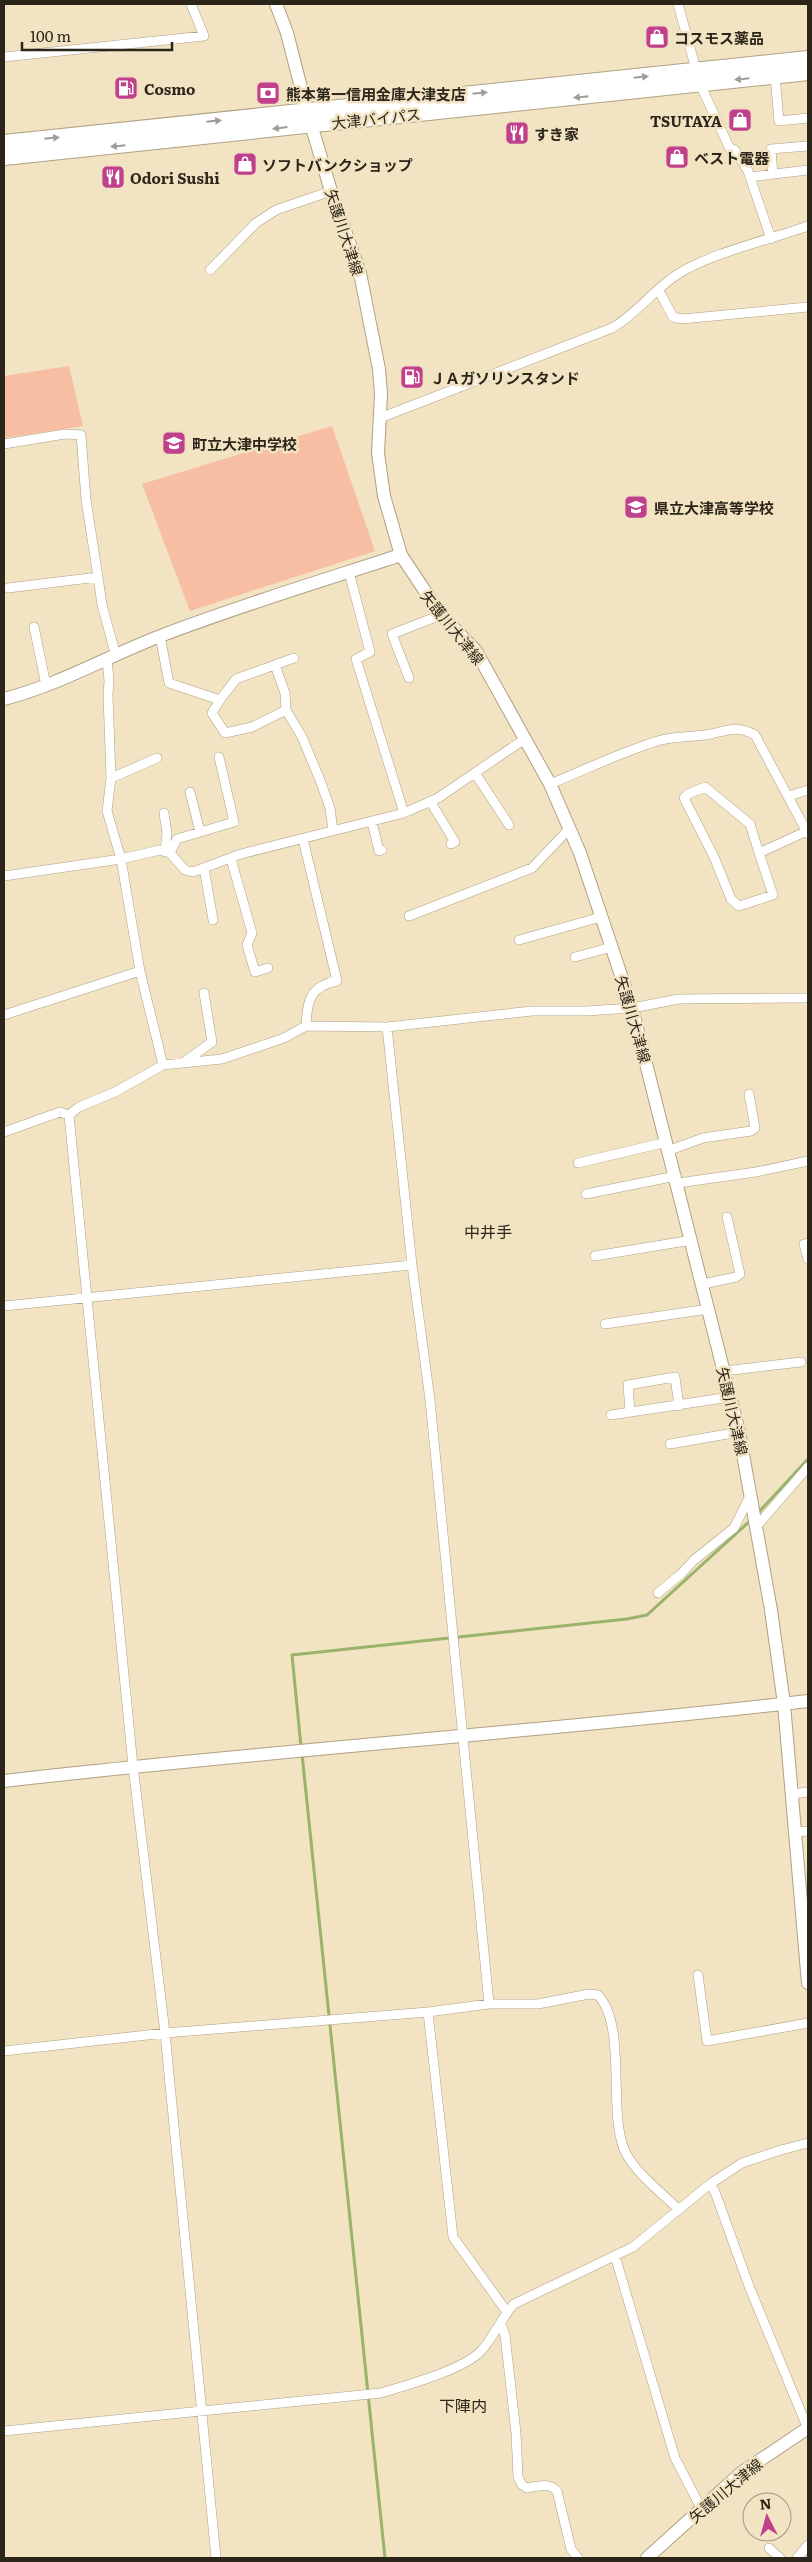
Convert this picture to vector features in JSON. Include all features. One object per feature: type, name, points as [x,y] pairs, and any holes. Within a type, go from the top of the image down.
[{"type":"highway","name":"大津バイパス","points":[[4,157],[310,118],[699,77],[808,59]]},
{"type":"highway","name":"大津バイパス","points":[[699,77],[775,76],[808,72]]},
{"type":"highway","name":"大津バイパス","points":[[4,143],[310,118]]},
{"type":"main road","name":"矢護川大津線","points":[[276,4],[287,33],[331,192],[363,290],[379,369],[380,418],[378,453],[384,496],[402,556],[441,615],[476,651],[550,784],[569,829],[632,1008],[669,1146],[739,1432],[784,1704],[792,1794],[802,1832],[808,1983]]},
{"type":"main road","points":[[4,699],[46,685],[160,636],[230,610],[402,556]]},
{"type":"main road","points":[[4,1781],[133,1766],[462,1737],[808,1701]]},
{"type":"main road","name":"矢護川大津線","points":[[647,2558],[741,2473],[808,2428]]},
{"type":"street","points":[[4,57],[204,36],[191,4]]},
{"type":"street","points":[[678,4],[699,77],[730,149],[735,150],[750,177],[771,239]]},
{"type":"street","points":[[775,76],[779,121],[808,118]]},
{"type":"street","points":[[773,174],[771,149],[808,146]]},
{"type":"street","points":[[750,177],[808,170]]},
{"type":"street","points":[[210,270],[242,236],[262,219],[276,210],[331,192]]},
{"type":"street","points":[[380,418],[612,328],[626,320],[676,275],[700,263],[808,226]]},
{"type":"street","points":[[659,290],[673,317],[682,319],[808,307]]},
{"type":"street","points":[[4,444],[65,434],[81,435],[86,500],[111,658],[108,695],[111,778],[107,811],[121,859],[140,971],[163,1065]]},
{"type":"street","points":[[349,572],[370,652],[356,659],[404,813]]},
{"type":"street","points":[[8,588],[98,577]]},
{"type":"street","points":[[409,678],[392,634],[441,615]]},
{"type":"street","points":[[34,627],[46,685]]},
{"type":"street","points":[[160,636],[169,683],[220,700]]},
{"type":"street","points":[[286,710],[252,727],[225,733],[212,713],[236,679],[294,658]]},
{"type":"street","points":[[275,664],[286,693],[286,710],[302,737],[330,808],[333,831]]},
{"type":"street","points":[[550,784],[606,760],[663,740],[711,734],[734,728],[747,730],[755,735],[808,833],[759,853]]},
{"type":"street","points":[[4,876],[121,859],[160,850],[168,852],[185,870],[193,872],[231,859],[404,813],[430,801],[526,738]]},
{"type":"street","points":[[168,852],[177,839],[234,822],[219,757]]},
{"type":"street","points":[[111,778],[157,758]]},
{"type":"street","points":[[475,773],[509,825]]},
{"type":"street","points":[[705,787],[750,824],[759,853],[773,895],[739,906],[731,899],[714,857],[684,798],[688,794],[705,787]]},
{"type":"street","points":[[789,796],[808,790]]},
{"type":"street","points":[[190,792],[200,832]]},
{"type":"street","points":[[430,801],[455,842],[451,844]]},
{"type":"street","points":[[164,813],[168,852]]},
{"type":"street","points":[[372,822],[379,851],[382,850]]},
{"type":"street","points":[[409,916],[532,868],[569,829]]},
{"type":"street","points":[[303,839],[336,981],[323,984],[311,996],[307,1009],[306,1026]]},
{"type":"street","points":[[231,859],[252,932],[247,945],[255,972],[268,968]]},
{"type":"street","points":[[204,868],[213,920]]},
{"type":"street","points":[[519,940],[601,917]]},
{"type":"street","points":[[575,957],[612,947]]},
{"type":"street","points":[[4,1015],[140,971]]},
{"type":"street","points":[[183,1063],[212,1042],[204,993]]},
{"type":"street","points":[[69,1115],[79,1107],[115,1092],[163,1065],[222,1059],[284,1038],[306,1026],[386,1027],[532,1011],[586,1011],[632,1008],[679,999],[808,998]]},
{"type":"street","points":[[386,1027],[412,1265],[430,1400],[489,2004]]},
{"type":"street","points":[[578,1163],[703,1138],[751,1131],[755,1128],[749,1094]]},
{"type":"street","points":[[4,1132],[60,1112],[69,1115]]},
{"type":"street","points":[[69,1115],[133,1766],[165,2033],[216,2558]]},
{"type":"street","points":[[586,1194],[677,1179],[756,1172],[807,1164]]},
{"type":"street","points":[[703,1284],[736,1278],[740,1274],[727,1217]]},
{"type":"street","points":[[595,1256],[692,1240]]},
{"type":"street","points":[[808,1243],[804,1244],[808,1259]]},
{"type":"street","points":[[4,1306],[412,1265]]},
{"type":"street","points":[[605,1324],[709,1309]]},
{"type":"street","points":[[724,1372],[801,1362]]},
{"type":"street","points":[[630,1412],[628,1385],[675,1377],[679,1406]]},
{"type":"street","points":[[611,1415],[730,1397]]},
{"type":"street","points":[[670,1444],[739,1432]]},
{"type":"street","points":[[756,1527],[808,1467]]},
{"type":"street","points":[[658,1593],[681,1574],[694,1560],[734,1528],[750,1496]]},
{"type":"street","points":[[792,1794],[808,1792]]},
{"type":"street","points":[[698,1974],[707,2041],[808,2023]]},
{"type":"street","points":[[4,2051],[165,2033],[428,2012],[489,2004],[538,2004],[589,1994],[598,1995],[605,2002],[615,2044],[619,2132],[624,2150],[643,2174],[678,2209]]},
{"type":"street","points":[[428,2012],[450,2224],[453,2237],[507,2312]]},
{"type":"street","points":[[4,2431],[381,2393],[418,2381],[473,2358],[501,2325],[507,2312],[514,2304],[632,2247],[710,2184],[742,2163],[808,2143]]},
{"type":"street","points":[[710,2184],[715,2192],[749,2286],[808,2428]]},
{"type":"street","points":[[615,2256],[675,2458],[701,2508]]},
{"type":"street","points":[[501,2325],[505,2336],[516,2433],[518,2477],[522,2485],[527,2488],[546,2485],[553,2486],[557,2491],[571,2549],[578,2558]]},
{"type":"street","points":[[797,2558],[808,2545]]},
{"type":"street","points":[[769,2548],[780,2558]]},
{"type":"shaded area","points":[[69,366],[83,426],[4,438],[4,376]]},
{"type":"shaded area","points":[[332,426],[375,551],[190,611],[142,484]]},
{"type":"waterway","points":[[757,1514],[808,1459]]},
{"type":"waterway","points":[[301,1747],[292,1655],[627,1619],[647,1615],[751,1520]]},
{"type":"waterway","points":[[302,1754],[385,2558]]},
{"type":"place","name":"コスモス薬品","points":[[657,37]]},
{"type":"place","name":"Cosmo","points":[[126,88]]},
{"type":"place","name":"熊本第一信用金庫大津支店","points":[[268,93]]},
{"type":"place","name":"TSUTAYA","points":[[740,120]]},
{"type":"place","name":"すき家","points":[[517,133]]},
{"type":"place","name":"ベスト電器","points":[[677,157]]},
{"type":"place","name":"ソフトバンクショップ","points":[[245,164]]},
{"type":"place","name":"Odori Sushi","points":[[113,177]]},
{"type":"place","name":"ＪＡガソリンスタンド","points":[[412,377]]},
{"type":"place","name":"町立大津中学校","points":[[174,443]]},
{"type":"place","name":"県立大津高等学校","points":[[636,507]]},
{"type":"district","name":"中井手","points":[[488,1231]]},
{"type":"district","name":"下陣内","points":[[463,2405]]}]
